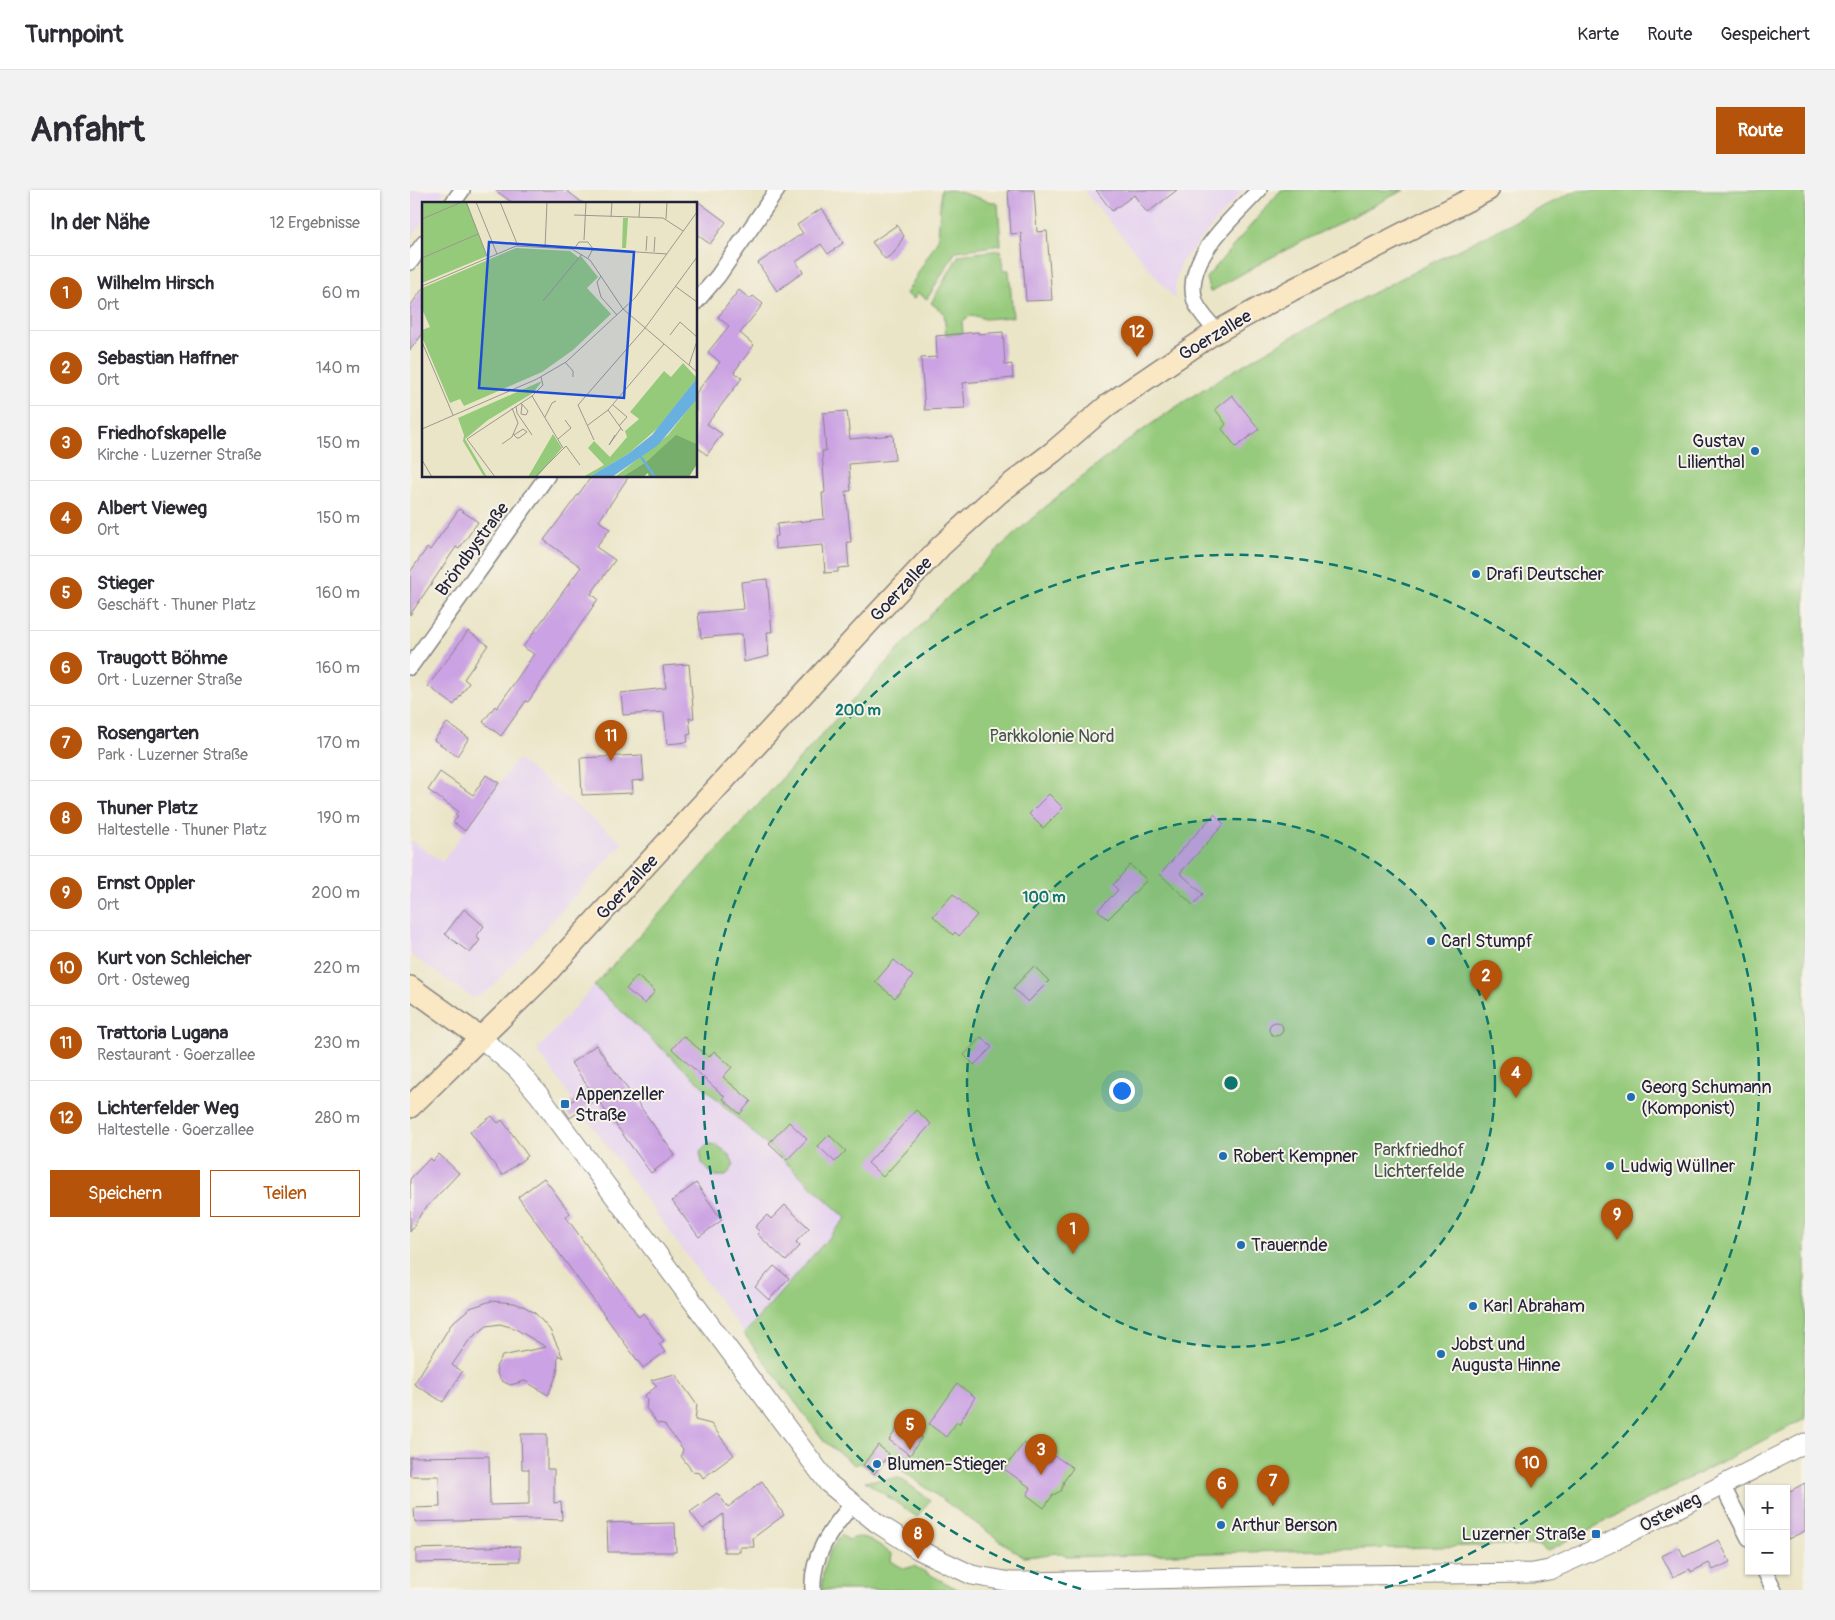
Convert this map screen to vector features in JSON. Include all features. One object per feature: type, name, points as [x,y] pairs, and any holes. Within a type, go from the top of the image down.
[{"type":"main road","name":"Goerzallee","points":[[410,1107],[586,931],[941,546],[999,492],[1053,452],[1089,420],[1154,372],[1217,332],[1292,290],[1488,190]]},
{"type":"main road","points":[[410,988],[481,1038]]},
{"type":"street","points":[[453,202],[462,190]]},
{"type":"street","points":[[698,300],[718,276],[777,190]]},
{"type":"street","points":[[1217,332],[1195,301],[1193,281],[1197,261],[1225,226],[1259,190]]},
{"type":"street","points":[[410,262],[422,246]]},
{"type":"street","name":"Bröndbystraße","points":[[410,667],[546,478]]},
{"type":"street","points":[[481,1038],[518,1069],[539,1095],[811,1463],[828,1483],[852,1504],[919,1550],[987,1584],[1031,1582],[1534,1581]]},
{"type":"street","name":"Osteweg","points":[[1534,1581],[1550,1570],[1607,1544],[1805,1443]]},
{"type":"street","points":[[1722,1485],[1745,1530]]},
{"type":"street","points":[[813,1590],[813,1574],[819,1553],[852,1504]]},
{"type":"street","points":[[1767,1575],[1774,1590]]},
{"type":"shaded area","points":[[410,190],[445,190],[436,202],[422,202],[422,223],[410,239]]},
{"type":"shaded area","points":[[1083,190],[1243,190],[1181,262],[1175,283],[1175,299]]},
{"type":"shaded area","points":[[517,759],[623,843],[488,991],[476,997],[470,996],[410,954],[410,840],[442,862]]},
{"type":"shaded area","points":[[594,986],[846,1218],[744,1334],[537,1050]]},
{"type":"green space","points":[[941,190],[953,190],[998,204],[1001,245],[956,251],[927,299],[918,293],[914,299],[906,294],[938,239]]},
{"type":"green space","points":[[1281,190],[1404,190],[1268,259],[1210,292],[1206,278]]},
{"type":"green space","name":"Parkfriedhof Lichterfelde","points":[[1577,190],[1805,190],[1805,1419],[1547,1551],[1540,1545],[1520,1545],[1515,1547],[1509,1545],[1066,1557],[1062,1553],[1023,1557],[886,1459],[875,1474],[860,1463],[855,1465],[825,1442],[744,1334],[846,1218],[594,986],[931,614],[998,549],[1067,488],[1179,405],[1262,354],[1396,281]]},
{"type":"green space","points":[[1001,250],[1003,270],[1009,270],[1013,317],[985,319],[972,315],[962,321],[963,333],[946,335],[944,313],[931,303],[959,255]]},
{"type":"green space","points":[[708,1144],[720,1148],[732,1161],[734,1165],[726,1176],[714,1176],[702,1163],[700,1152]]},
{"type":"green space","points":[[900,1478],[930,1500],[917,1517],[865,1481]]},
{"type":"green space","points":[[841,1535],[849,1540],[860,1537],[871,1540],[892,1554],[891,1561],[904,1569],[914,1566],[959,1590],[822,1590],[826,1561],[832,1547]]},
{"type":"building","points":[[495,190],[566,190],[581,202],[511,202]]},
{"type":"building","points":[[1008,190],[1034,190],[1037,232],[1047,231],[1052,300],[1026,301],[1021,233],[1011,234]]},
{"type":"building","points":[[1096,190],[1177,190],[1147,213],[1134,195],[1112,211]]},
{"type":"building","points":[[696,200],[726,222],[710,244],[698,235],[698,202]]},
{"type":"building","points":[[822,208],[843,243],[828,254],[821,244],[796,262],[803,272],[777,291],[758,263],[803,233],[797,225]]},
{"type":"building","points":[[897,225],[904,236],[894,253],[885,259],[872,242]]},
{"type":"building","points":[[422,290],[422,335],[410,350],[410,306]]},
{"type":"building","points":[[739,290],[750,299],[753,296],[763,304],[740,333],[754,345],[734,372],[742,378],[707,424],[722,434],[707,455],[698,448],[698,390],[720,362],[708,352],[729,326],[718,317]]},
{"type":"building","points":[[978,332],[978,334],[1003,332],[1005,365],[1012,364],[1013,378],[963,383],[965,408],[925,410],[921,358],[937,357],[936,336]]},
{"type":"building","points":[[1232,395],[1259,429],[1236,447],[1222,429],[1226,424],[1215,409]]},
{"type":"building","points":[[847,411],[850,439],[893,435],[895,460],[849,464],[851,491],[846,491],[851,542],[847,542],[849,567],[838,568],[838,572],[825,573],[823,545],[776,549],[774,537],[778,536],[777,524],[824,519],[822,493],[825,493],[822,451],[826,451],[823,413]]},
{"type":"building","points":[[590,478],[628,478],[599,521],[610,529],[596,547],[615,560],[591,594],[598,599],[528,702],[526,701],[501,736],[483,722],[495,706],[497,708],[534,654],[523,647],[581,567],[544,540]]},
{"type":"building","points":[[459,509],[478,522],[459,549],[456,547],[410,615],[410,572],[427,548],[430,550]]},
{"type":"building","points":[[767,579],[772,632],[767,632],[769,656],[744,662],[742,634],[701,638],[698,613],[744,609],[741,582]]},
{"type":"building","points":[[468,631],[488,645],[464,679],[469,683],[454,705],[428,686]]},
{"type":"building","points":[[689,664],[694,718],[689,718],[691,734],[687,735],[688,742],[667,744],[664,712],[623,715],[621,693],[666,688],[663,666]]},
{"type":"building","points":[[447,723],[469,738],[457,756],[434,740]]},
{"type":"building","points":[[642,755],[644,780],[632,781],[633,793],[582,795],[580,758]]},
{"type":"building","points":[[440,772],[473,795],[486,775],[499,783],[465,831],[453,822],[458,817],[455,815],[458,811],[428,790]]},
{"type":"building","points":[[1049,794],[1063,808],[1043,828],[1029,814]]},
{"type":"building","points":[[1214,814],[1224,824],[1180,873],[1203,894],[1193,905],[1160,874]]},
{"type":"building","points":[[1130,865],[1147,880],[1108,919],[1098,910],[1118,890],[1113,885]]},
{"type":"building","points":[[953,894],[977,915],[959,936],[955,932],[953,935],[933,916]]},
{"type":"building","points":[[464,909],[484,926],[476,937],[480,940],[470,953],[445,934]]},
{"type":"building","points":[[894,960],[913,976],[895,998],[875,982]]},
{"type":"building","points":[[1034,966],[1049,981],[1028,1002],[1013,988]]},
{"type":"building","points":[[637,976],[655,991],[645,1004],[626,989]]},
{"type":"building","points":[[1273,1022],[1279,1022],[1283,1029],[1279,1036],[1273,1036],[1269,1032],[1269,1026]]},
{"type":"building","points":[[683,1036],[709,1057],[714,1051],[732,1067],[723,1077],[751,1101],[740,1114],[723,1099],[725,1097],[672,1049]]},
{"type":"building","points":[[981,1037],[992,1047],[974,1065],[964,1055]]},
{"type":"building","points":[[596,1045],[675,1155],[651,1173],[597,1099],[570,1118],[563,1108],[589,1088],[571,1063]]},
{"type":"building","points":[[916,1110],[931,1124],[883,1177],[868,1163]]},
{"type":"building","points":[[492,1116],[498,1123],[502,1120],[528,1156],[502,1175],[470,1132]]},
{"type":"building","points":[[789,1122],[807,1139],[787,1160],[769,1143]]},
{"type":"building","points":[[829,1135],[846,1151],[835,1162],[818,1146]]},
{"type":"building","points":[[439,1154],[459,1173],[422,1212],[410,1232],[410,1179],[430,1158],[433,1161]]},
{"type":"building","points":[[544,1178],[570,1213],[566,1217],[639,1317],[643,1313],[664,1341],[659,1344],[665,1352],[643,1368],[518,1197]]},
{"type":"building","points":[[696,1183],[722,1220],[699,1237],[672,1201]]},
{"type":"building","points":[[785,1205],[809,1228],[796,1242],[800,1246],[786,1261],[757,1234],[760,1232],[755,1227],[767,1215],[771,1219]]},
{"type":"building","points":[[774,1266],[789,1278],[769,1300],[755,1287]]},
{"type":"building","points":[[491,1301],[514,1303],[525,1307],[535,1313],[550,1330],[563,1358],[558,1355],[557,1374],[548,1395],[525,1381],[510,1385],[502,1381],[498,1376],[496,1367],[502,1356],[546,1347],[514,1328],[500,1324],[487,1326],[470,1339],[452,1365],[462,1372],[443,1402],[414,1384],[452,1323],[470,1308]]},
{"type":"building","points":[[675,1374],[697,1405],[695,1420],[711,1424],[734,1455],[703,1478],[700,1473],[693,1472],[681,1456],[683,1449],[664,1424],[657,1423],[646,1408],[647,1400],[644,1396],[657,1386],[651,1380]]},
{"type":"building","points":[[957,1384],[975,1397],[959,1424],[957,1422],[946,1437],[929,1424]]},
{"type":"building","points":[[901,1423],[922,1437],[910,1455],[889,1440]]},
{"type":"building","points":[[521,1434],[547,1434],[547,1469],[554,1469],[554,1503],[561,1502],[562,1520],[415,1522],[414,1508],[440,1507],[439,1476],[410,1476],[410,1457],[489,1456],[490,1505],[529,1504],[529,1469],[522,1469]]},
{"type":"building","points":[[1024,1443],[1050,1462],[1055,1456],[1073,1468],[1064,1481],[1061,1491],[1053,1495],[1044,1508],[1027,1495],[1031,1488],[1004,1469]]},
{"type":"building","points":[[878,1445],[889,1454],[874,1474],[863,1465]]},
{"type":"building","points":[[762,1481],[784,1515],[753,1538],[754,1547],[740,1547],[740,1552],[724,1552],[723,1514],[703,1529],[690,1512],[717,1493],[728,1507]]},
{"type":"building","points":[[1805,1483],[1805,1531],[1790,1538],[1790,1530],[1790,1491]]},
{"type":"building","points":[[631,1522],[631,1524],[675,1523],[676,1552],[608,1552],[607,1523]]},
{"type":"building","points":[[1719,1540],[1730,1562],[1713,1570],[1709,1563],[1691,1572],[1690,1569],[1673,1577],[1662,1556],[1679,1547],[1684,1557]]},
{"type":"building","points":[[520,1546],[520,1561],[416,1563],[416,1549]]},
{"type":"place","name":"Lichterfelder Weg","points":[[1137,357]]},
{"type":"place","name":"Gustav Lilienthal","points":[[1755,451]]},
{"type":"place","name":"Drafi Deutscher","points":[[1476,574]]},
{"type":"place","name":"Trattoria Lugana","points":[[611,761]]},
{"type":"place","name":"Carl Stumpf","points":[[1431,941]]},
{"type":"place","name":"Sebastian Haffner","points":[[1486,1001]]},
{"type":"place","name":"Georg Schumann (Komponist)","points":[[1631,1097]]},
{"type":"place","name":"Albert Vieweg","points":[[1516,1098]]},
{"type":"place","name":"Appenzeller Straße","points":[[565,1104]]},
{"type":"place","name":"Robert Kempner","points":[[1223,1156]]},
{"type":"place","name":"Ludwig Wüllner","points":[[1610,1166]]},
{"type":"place","name":"Ernst Oppler","points":[[1617,1240]]},
{"type":"place","name":"Trauernde","points":[[1241,1245]]},
{"type":"place","name":"Wilhelm Hirsch","points":[[1073,1254]]},
{"type":"place","name":"Karl Abraham","points":[[1473,1306]]},
{"type":"place","name":"Jobst und Augusta Hinne","points":[[1441,1354]]},
{"type":"place","name":"Stieger","points":[[910,1450]]},
{"type":"place","name":"Blumen-Stieger","points":[[877,1464]]},
{"type":"place","name":"Friedhofskapelle","points":[[1041,1475]]},
{"type":"place","name":"Kurt von Schleicher","points":[[1531,1488]]},
{"type":"place","name":"Rosengarten","points":[[1273,1506]]},
{"type":"place","name":"Traugott Böhme","points":[[1222,1509]]},
{"type":"place","name":"Arthur Berson","points":[[1221,1525]]},
{"type":"place","name":"Luzerner Straße","points":[[1596,1534]]},
{"type":"place","name":"Thuner Platz","points":[[918,1559]]},
{"type":"park label","name":"Parkkolonie Nord","points":[[1052,736]]}]
